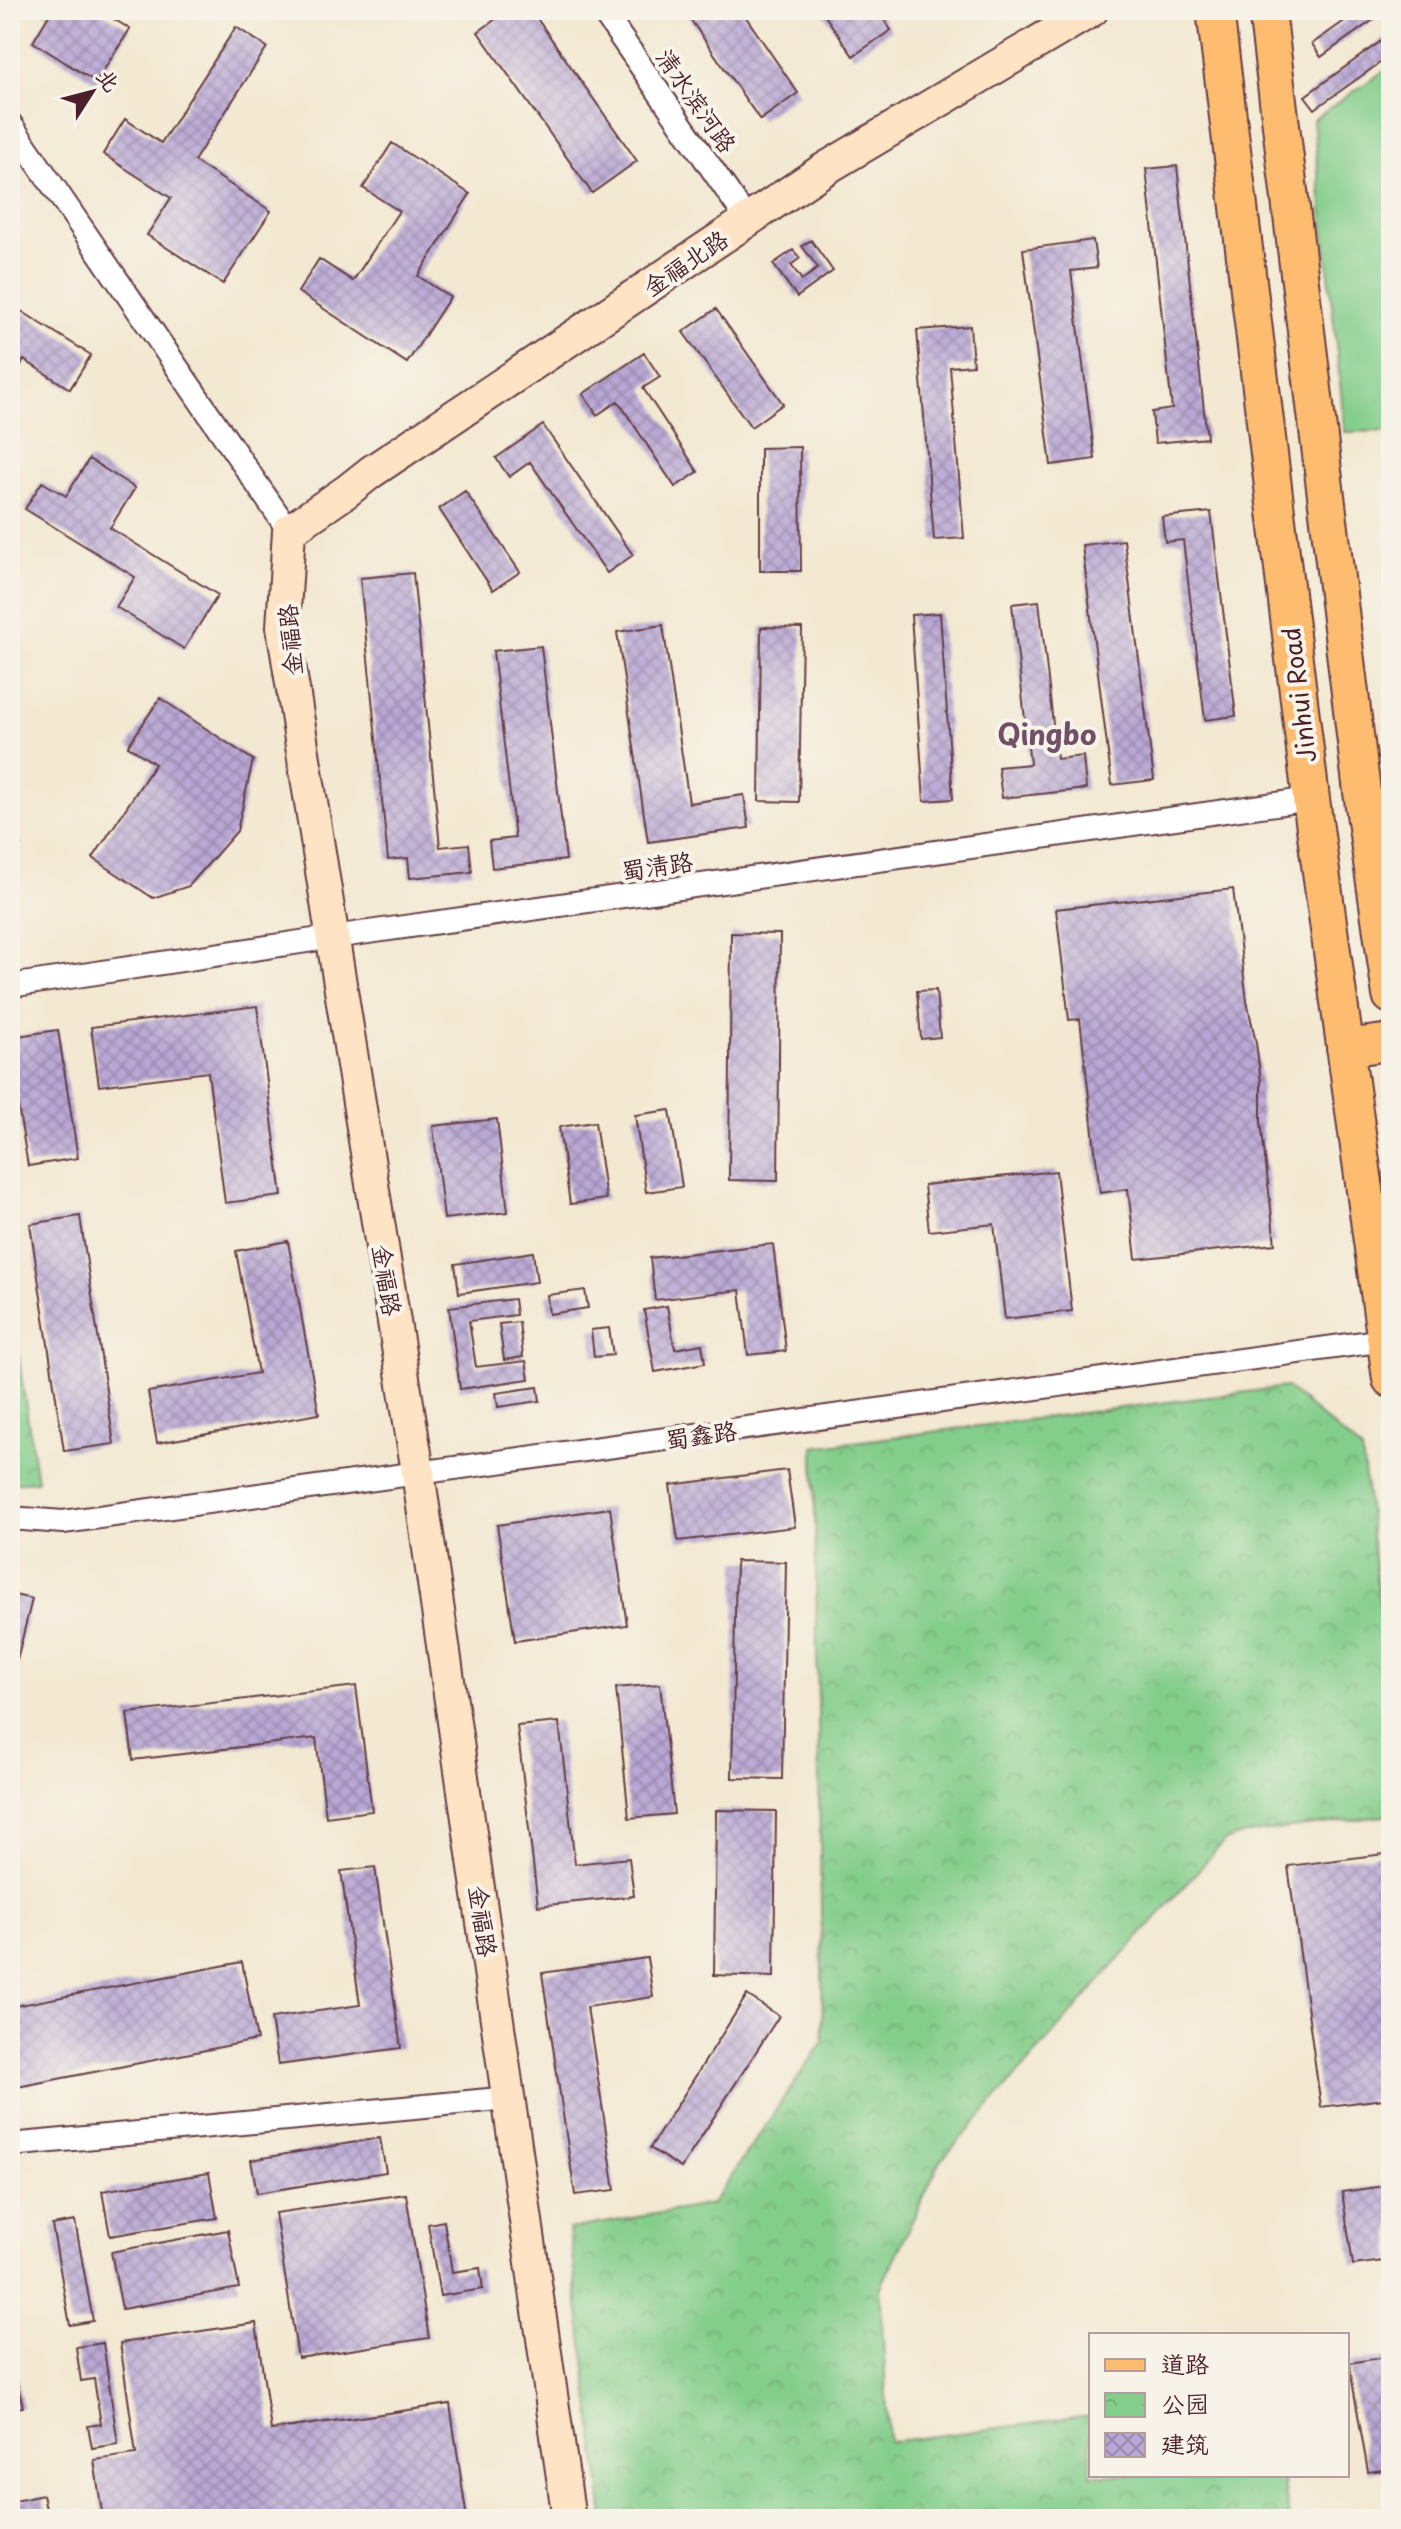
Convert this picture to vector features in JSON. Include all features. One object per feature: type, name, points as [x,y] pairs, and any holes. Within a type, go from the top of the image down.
[{"type":"main road","name":"Jinhui Road","points":[[1215,10],[1311,799],[1388,1339],[1391,1379]]},
{"type":"main road","points":[[1267,10],[1362,792],[1391,995]]},
{"type":"main road","points":[[1345,1048],[1391,1042]]},
{"type":"street","name":"清水滨河路","points":[[602,10],[748,221]]},
{"type":"street","name":"金福北路","points":[[289,531],[371,472],[823,170],[1092,10]]},
{"type":"street","points":[[10,123],[289,531]]},
{"type":"street","name":"金福路","points":[[289,531],[283,627],[418,1472],[569,2519]]},
{"type":"street","name":"蜀清路","points":[[10,986],[333,937],[1311,799]]},
{"type":"street","name":"蜀鑫路","points":[[10,1518],[63,1522],[1388,1339]]},
{"type":"street","points":[[10,2145],[510,2098]]},
{"type":"green space","points":[[1391,66],[1391,431],[1345,432],[1313,120]]},
{"type":"green space","points":[[10,1300],[37,1481],[10,1483]]},
{"type":"green space","points":[[1286,1387],[1362,1451],[1381,1624],[1391,1646],[1391,1815],[1245,1834],[1224,1841],[940,2162],[880,2289],[889,2442],[1089,2416],[1089,2477],[1283,2477],[1289,2519],[604,2519],[569,2229],[712,2204],[823,2041],[814,1447]]},
{"type":"building","points":[[41,10],[99,10],[130,29],[96,82],[33,42],[49,15]]},
{"type":"building","points":[[508,10],[531,10],[637,161],[592,193],[478,32]]},
{"type":"building","points":[[684,10],[741,10],[798,93],[760,120]]},
{"type":"building","points":[[821,10],[877,10],[891,30],[853,56]]},
{"type":"building","points":[[1360,10],[1387,10],[1321,57],[1312,44]]},
{"type":"building","points":[[236,27],[267,47],[194,161],[271,211],[223,284],[147,235],[171,198],[103,154],[125,119],[161,143]]},
{"type":"building","points":[[1391,34],[1391,55],[1315,109],[1305,96]]},
{"type":"building","points":[[1391,98],[1391,127],[1389,127],[1386,99]]},
{"type":"building","points":[[392,143],[470,194],[418,276],[450,297],[407,363],[298,292],[319,259],[353,281],[399,211],[363,188]]},
{"type":"building","points":[[1177,166],[1207,438],[1155,443],[1152,412],[1172,409],[1146,169]]},
{"type":"building","points":[[811,240],[833,271],[797,297],[773,264],[793,250],[800,258],[791,265],[802,280],[818,268],[802,246]]},
{"type":"building","points":[[1093,240],[1097,268],[1071,271],[1095,459],[1051,465],[1023,249]]},
{"type":"building","points":[[10,304],[91,355],[70,389],[24,360],[10,384]]},
{"type":"building","points":[[716,309],[783,404],[751,427],[683,332]]},
{"type":"building","points":[[970,326],[973,365],[950,367],[964,538],[934,540],[917,330]]},
{"type":"building","points":[[644,353],[660,377],[643,388],[698,472],[675,487],[618,401],[597,415],[583,394]]},
{"type":"building","points":[[543,425],[633,555],[607,573],[530,462],[509,477],[496,458]]},
{"type":"building","points":[[800,447],[801,571],[760,571],[760,448]]},
{"type":"building","points":[[89,459],[135,488],[110,528],[218,595],[184,649],[116,607],[135,577],[25,509],[42,482],[66,496]]},
{"type":"building","points":[[465,491],[520,572],[493,590],[439,509]]},
{"type":"building","points":[[1211,512],[1236,716],[1205,720],[1183,540],[1165,542],[1162,517]]},
{"type":"building","points":[[1124,540],[1154,780],[1112,785],[1082,545]]},
{"type":"building","points":[[413,573],[440,847],[469,844],[472,872],[410,878],[408,858],[388,860],[360,578]]},
{"type":"building","points":[[1039,601],[1057,759],[1083,756],[1086,789],[1002,798],[998,767],[1030,764],[1012,604]]},
{"type":"building","points":[[940,613],[953,799],[924,801],[911,615]]},
{"type":"building","points":[[663,625],[689,803],[744,795],[749,828],[648,842],[617,632]]},
{"type":"building","points":[[761,627],[802,628],[799,802],[759,801]]},
{"type":"building","points":[[541,646],[566,860],[492,868],[489,841],[515,838],[493,651]]},
{"type":"building","points":[[160,698],[253,760],[237,831],[189,886],[153,898],[93,858],[155,764],[128,746]]},
{"type":"building","points":[[10,838],[21,845],[10,863]]},
{"type":"building","points":[[1233,889],[1261,1082],[1261,1122],[1275,1244],[1136,1259],[1128,1189],[1100,1193],[1080,1019],[1069,1020],[1056,909]]},
{"type":"building","points":[[731,933],[780,934],[778,1181],[729,1180]]},
{"type":"building","points":[[936,990],[940,1037],[921,1039],[917,991]]},
{"type":"building","points":[[257,1006],[282,1196],[225,1203],[208,1072],[99,1086],[91,1027]]},
{"type":"building","points":[[58,1030],[78,1158],[28,1166],[10,1057],[10,1037]]},
{"type":"building","points":[[670,1110],[682,1187],[646,1192],[635,1115]]},
{"type":"building","points":[[497,1119],[508,1212],[444,1219],[433,1126]]},
{"type":"building","points":[[595,1122],[606,1199],[570,1204],[559,1127]]},
{"type":"building","points":[[1056,1171],[1072,1311],[1005,1319],[994,1224],[929,1231],[924,1185]]},
{"type":"building","points":[[80,1216],[114,1444],[64,1451],[30,1224]]},
{"type":"building","points":[[288,1241],[319,1414],[157,1443],[148,1392],[258,1373],[236,1251]]},
{"type":"building","points":[[773,1244],[786,1351],[748,1355],[740,1290],[655,1300],[650,1258]]},
{"type":"building","points":[[533,1252],[537,1282],[459,1293],[455,1264]]},
{"type":"building","points":[[585,1290],[588,1308],[549,1314],[547,1295]]},
{"type":"building","points":[[514,1299],[516,1315],[469,1321],[476,1367],[526,1361],[529,1379],[460,1389],[449,1307]]},
{"type":"building","points":[[667,1306],[675,1349],[702,1344],[705,1363],[655,1372],[644,1310]]},
{"type":"building","points":[[519,1322],[523,1357],[504,1360],[499,1324]]},
{"type":"building","points":[[609,1328],[613,1355],[594,1357],[591,1330]]},
{"type":"building","points":[[538,1387],[540,1401],[498,1407],[496,1393]]},
{"type":"building","points":[[787,1470],[795,1527],[678,1541],[670,1485]]},
{"type":"building","points":[[610,1508],[627,1625],[515,1641],[497,1525]]},
{"type":"building","points":[[736,1561],[786,1562],[782,1779],[732,1778]]},
{"type":"building","points":[[10,1594],[32,1599],[11,1684],[10,1683]]},
{"type":"building","points":[[660,1684],[674,1814],[629,1818],[616,1688]]},
{"type":"building","points":[[356,1686],[372,1811],[326,1817],[316,1738],[133,1760],[127,1713]]},
{"type":"building","points":[[559,1722],[575,1864],[629,1858],[634,1896],[538,1906],[517,1726]]},
{"type":"building","points":[[716,1810],[776,1811],[774,1977],[714,1975]]},
{"type":"building","points":[[1384,1854],[1391,1907],[1391,2098],[1321,2107],[1288,1866]]},
{"type":"building","points":[[375,1867],[401,2048],[278,2065],[271,2018],[360,2005],[341,1871]]},
{"type":"building","points":[[647,1958],[653,1997],[587,2007],[615,2190],[575,2195],[542,1973]]},
{"type":"building","points":[[242,1962],[257,2040],[17,2087],[10,2051],[10,2007]]},
{"type":"building","points":[[747,1995],[779,2016],[681,2168],[650,2148]]},
{"type":"building","points":[[380,2138],[386,2172],[257,2193],[251,2160]]},
{"type":"building","points":[[209,2173],[217,2218],[110,2236],[102,2191]]},
{"type":"building","points":[[1391,2185],[1391,2260],[1353,2265],[1342,2192]]},
{"type":"building","points":[[406,2194],[429,2338],[298,2358],[275,2213]]},
{"type":"building","points":[[75,2221],[93,2321],[70,2325],[52,2225]]},
{"type":"building","points":[[444,2221],[452,2272],[480,2268],[483,2289],[440,2296],[428,2224]]},
{"type":"building","points":[[228,2230],[239,2288],[122,2309],[111,2252]]},
{"type":"building","points":[[256,2323],[271,2430],[450,2404],[467,2519],[103,2519],[94,2460],[136,2454],[120,2343]]},
{"type":"building","points":[[103,2343],[118,2444],[92,2448],[88,2426],[101,2424],[94,2379],[81,2381],[76,2347]]},
{"type":"building","points":[[10,2352],[23,2407],[10,2409]]},
{"type":"building","points":[[1391,2356],[1391,2469],[1368,2472],[1349,2363]]},
{"type":"building","points":[[43,2495],[48,2519],[10,2519],[10,2502]]},
{"type":"district","name":"Qingbo","points":[[1047,733]]}]
